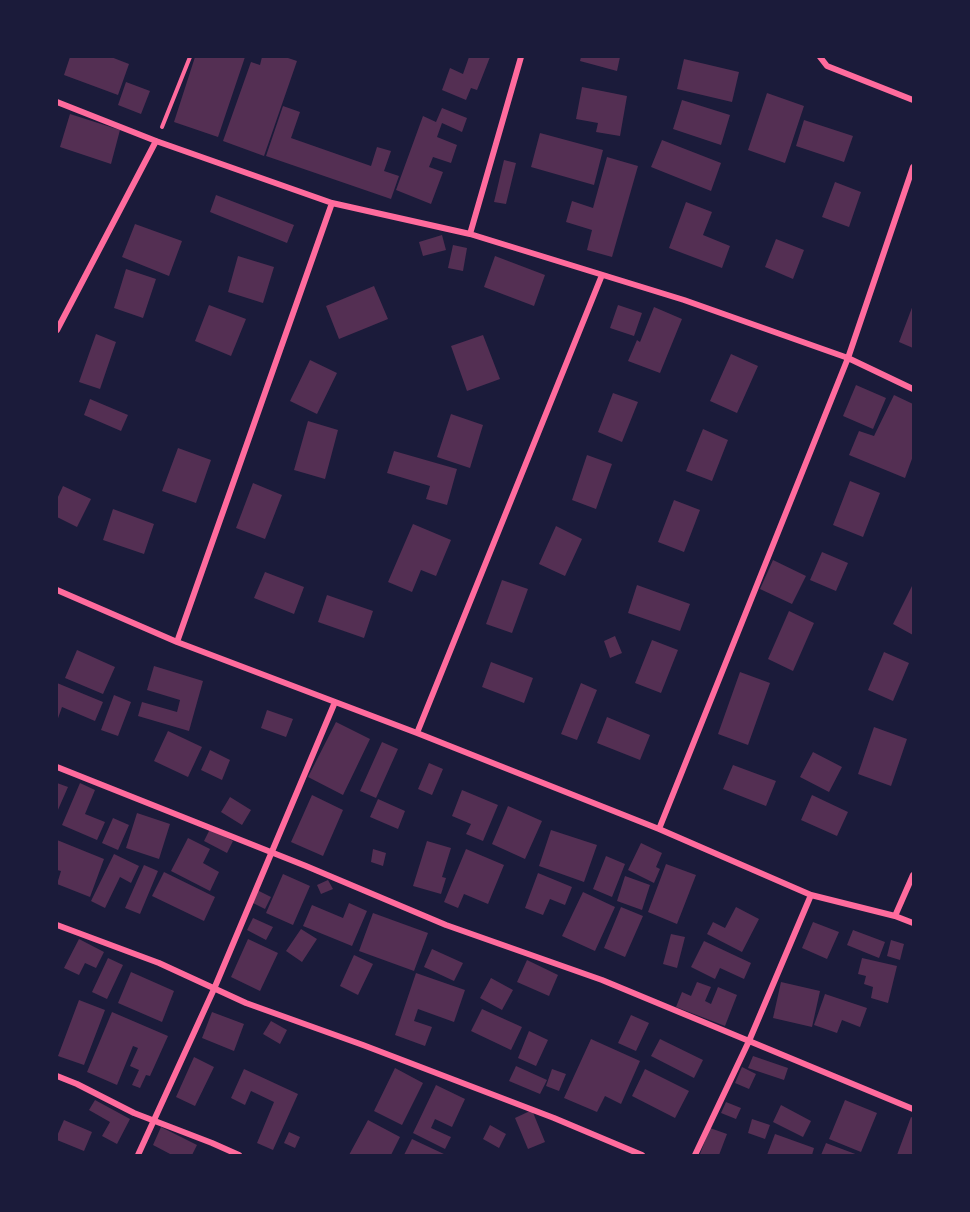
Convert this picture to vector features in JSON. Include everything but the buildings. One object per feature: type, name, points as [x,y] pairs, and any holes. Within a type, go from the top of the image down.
[{"type":"street","points":[[470,234],[521,57]]},
{"type":"street","points":[[820,57],[827,66],[913,100]]},
{"type":"street","points":[[57,102],[156,141],[332,203],[470,234],[684,300],[848,358],[913,389]]},
{"type":"street","points":[[57,330],[156,141]]},
{"type":"street","points":[[659,829],[848,358],[913,167]]},
{"type":"street","points":[[177,642],[332,203]]},
{"type":"street","points":[[417,733],[602,275]]},
{"type":"street","points":[[57,590],[177,642],[417,733],[659,829],[811,895],[895,916],[913,923]]},
{"type":"street","points":[[138,1155],[214,988],[336,702]]},
{"type":"street","points":[[57,767],[446,926],[602,980],[913,1109]]},
{"type":"street","points":[[895,916],[913,875]]},
{"type":"street","points":[[695,1155],[749,1041],[811,895]]},
{"type":"street","points":[[57,926],[159,963],[246,1003],[544,1114],[642,1155]]},
{"type":"street","points":[[57,1076],[134,1113],[239,1155]]},
{"type":"path","points":[[156,141],[190,57]]}]
